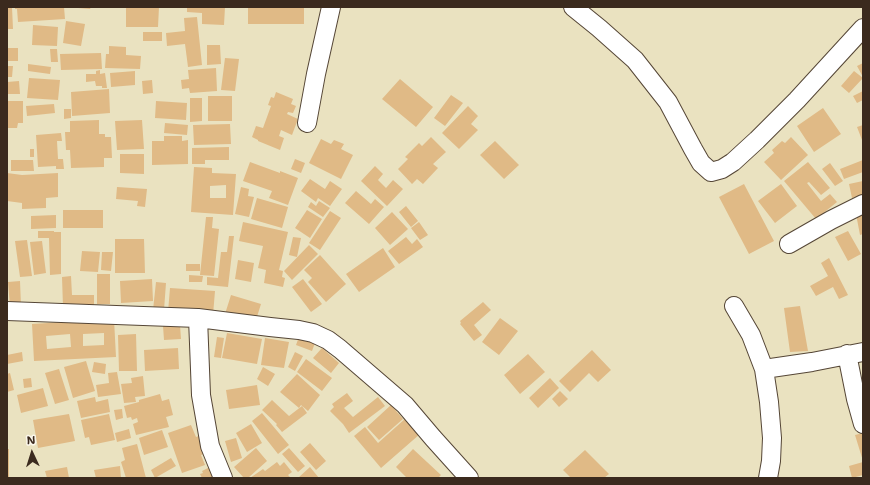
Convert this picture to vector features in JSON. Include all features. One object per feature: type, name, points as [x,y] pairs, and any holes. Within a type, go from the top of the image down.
[{"type":"street","points":[[306,123],[331,7]]},
{"type":"street","points":[[573,7],[635,60],[668,102],[701,163],[711,172],[733,162],[757,140],[797,100],[863,28]]},
{"type":"street","points":[[789,244],[863,204]]},
{"type":"street","points":[[734,306],[751,335],[764,369],[772,438],[771,461],[768,478]]},
{"type":"street","points":[[7,311],[198,318],[300,330],[313,333],[328,340],[340,349],[405,405],[469,478]]},
{"type":"street","points":[[198,318],[201,395],[210,446],[223,478]]},
{"type":"street","points":[[764,369],[812,362],[855,353],[856,399],[863,424]]},
{"type":"building","points":[[7,7],[12,7],[13,29],[7,29]]},
{"type":"building","points":[[15,7],[64,7],[65,19],[18,22],[17,9],[15,9]]},
{"type":"building","points":[[78,7],[91,7],[90,9]]},
{"type":"building","points":[[126,7],[159,7],[158,27],[126,27]]},
{"type":"building","points":[[187,7],[225,7],[224,25],[202,24],[202,13],[187,12]]},
{"type":"building","points":[[248,7],[304,7],[304,24],[248,24]]},
{"type":"building","points":[[197,17],[202,65],[188,67],[185,44],[167,46],[166,33],[185,31],[184,18]]},
{"type":"building","points":[[66,21],[85,24],[81,46],[63,43]]},
{"type":"building","points":[[33,25],[58,27],[57,46],[32,45]]},
{"type":"building","points":[[143,32],[162,32],[162,41],[143,41]]},
{"type":"building","points":[[207,45],[220,45],[221,64],[207,65]]},
{"type":"building","points":[[109,46],[126,47],[126,55],[141,56],[140,69],[105,68],[106,54],[109,54]]},
{"type":"building","points":[[7,48],[18,48],[18,61],[7,61]]},
{"type":"building","points":[[50,49],[57,49],[58,62],[51,62]]},
{"type":"building","points":[[101,53],[102,69],[61,70],[60,54]]},
{"type":"building","points":[[225,58],[239,59],[235,91],[221,90]]},
{"type":"building","points":[[863,63],[863,77],[857,66]]},
{"type":"building","points":[[28,64],[51,67],[50,74],[28,71]]},
{"type":"building","points":[[7,66],[13,66],[12,77],[7,77]]},
{"type":"building","points":[[216,68],[217,91],[190,93],[189,88],[182,89],[181,80],[189,79],[188,70]]},
{"type":"building","points":[[100,70],[100,74],[105,73],[107,88],[96,86],[95,81],[86,82],[86,74],[96,74],[96,71]]},
{"type":"building","points":[[135,71],[135,85],[111,87],[110,73]]},
{"type":"building","points":[[854,71],[863,78],[849,93],[841,86]]},
{"type":"building","points":[[29,78],[60,80],[58,100],[27,98]]},
{"type":"building","points":[[400,79],[433,107],[416,127],[382,99]]},
{"type":"building","points":[[152,80],[153,93],[143,94],[142,81]]},
{"type":"building","points":[[19,81],[20,94],[7,94],[7,82]]},
{"type":"building","points":[[109,89],[110,113],[72,116],[71,92]]},
{"type":"building","points":[[863,91],[863,100],[857,103],[853,96]]},
{"type":"building","points":[[276,92],[293,99],[291,104],[296,106],[293,113],[288,112],[287,114],[298,119],[292,135],[281,130],[279,136],[284,138],[280,150],[252,137],[256,126],[263,128],[271,106],[268,105],[271,97],[274,98]]},
{"type":"building","points":[[451,95],[463,103],[445,126],[434,118]]},
{"type":"building","points":[[208,96],[232,96],[232,121],[208,121]]},
{"type":"building","points":[[190,98],[202,98],[202,121],[190,122]]},
{"type":"building","points":[[7,101],[23,101],[23,123],[18,123],[17,128],[7,128]]},
{"type":"building","points":[[156,101],[187,103],[186,120],[155,118]]},
{"type":"building","points":[[54,104],[55,113],[27,116],[26,106]]},
{"type":"building","points":[[468,106],[478,116],[471,124],[478,130],[459,149],[442,133]]},
{"type":"building","points":[[823,108],[841,134],[814,152],[797,126]]},
{"type":"building","points":[[64,109],[71,109],[71,118],[64,119]]},
{"type":"building","points":[[99,120],[99,134],[105,134],[105,137],[111,137],[112,158],[104,158],[104,167],[71,168],[70,150],[66,150],[65,132],[70,132],[70,121]]},
{"type":"building","points":[[142,120],[144,149],[117,150],[115,121]]},
{"type":"building","points":[[165,123],[188,125],[187,135],[164,133]]},
{"type":"building","points":[[230,124],[231,144],[194,145],[193,125]]},
{"type":"building","points":[[863,125],[863,140],[862,140],[857,127]]},
{"type":"building","points":[[61,133],[62,141],[57,141],[58,159],[63,159],[64,169],[56,169],[56,166],[38,167],[36,135]]},
{"type":"building","points":[[164,136],[182,136],[182,141],[188,140],[188,164],[152,165],[152,141],[164,141]]},
{"type":"building","points":[[431,137],[446,152],[433,164],[438,168],[423,184],[417,179],[412,184],[398,169],[408,159],[405,157],[419,143],[422,146]]},
{"type":"building","points":[[791,137],[808,155],[781,180],[764,162],[774,153],[772,150],[782,141],[785,143]]},
{"type":"building","points":[[321,139],[331,144],[334,140],[344,144],[341,149],[353,155],[341,179],[309,163]]},
{"type":"building","points":[[495,141],[519,165],[504,179],[480,155]]},
{"type":"building","points":[[229,147],[229,160],[205,160],[205,164],[192,164],[192,148]]},
{"type":"building","points":[[30,149],[34,149],[34,157],[30,157]]},
{"type":"building","points":[[120,154],[144,154],[144,174],[120,173]]},
{"type":"building","points":[[295,159],[305,163],[301,173],[291,169]]},
{"type":"building","points":[[11,160],[33,160],[34,171],[11,171]]},
{"type":"building","points":[[863,160],[863,172],[844,179],[840,169]]},
{"type":"building","points":[[250,162],[298,178],[288,205],[269,198],[272,191],[243,181]]},
{"type":"building","points":[[808,162],[830,188],[821,195],[809,182],[807,183],[821,201],[830,194],[837,202],[816,219],[784,181]]},
{"type":"building","points":[[830,163],[843,181],[835,186],[822,169]]},
{"type":"building","points":[[375,166],[383,174],[378,180],[386,188],[393,180],[403,189],[387,206],[361,181]]},
{"type":"building","points":[[194,167],[212,168],[212,173],[236,174],[233,215],[191,212]],"holes":[[[226,185],[226,198],[210,198],[210,186]]]},
{"type":"building","points":[[7,173],[22,175],[58,173],[58,197],[46,198],[46,208],[22,209],[22,203],[7,201]]},
{"type":"building","points":[[310,179],[325,189],[330,181],[342,189],[330,206],[318,198],[316,202],[301,191]]},
{"type":"building","points":[[863,181],[863,196],[852,198],[849,184]]},
{"type":"building","points":[[744,184],[774,241],[749,254],[719,197]]},
{"type":"building","points":[[781,184],[797,206],[775,223],[758,201]]},
{"type":"building","points":[[117,187],[147,189],[145,207],[137,206],[138,201],[116,199]]},
{"type":"building","points":[[241,187],[249,189],[248,196],[254,197],[249,217],[235,214]]},
{"type":"building","points":[[356,191],[371,204],[375,199],[384,207],[369,224],[345,203]]},
{"type":"building","points":[[257,198],[288,207],[282,228],[251,219]]},
{"type":"building","points":[[319,201],[330,208],[323,217],[308,207],[311,202],[316,206]]},
{"type":"building","points":[[406,206],[418,221],[411,227],[399,212]]},
{"type":"building","points":[[63,210],[103,210],[103,228],[63,228]]},
{"type":"building","points":[[307,210],[322,219],[310,238],[295,228]]},
{"type":"building","points":[[330,211],[341,218],[320,250],[309,243]]},
{"type":"building","points":[[392,212],[408,229],[390,245],[375,228]]},
{"type":"building","points":[[863,212],[863,234],[860,235],[856,214]]},
{"type":"building","points":[[56,215],[56,228],[31,229],[31,216]]},
{"type":"building","points":[[206,217],[213,217],[212,228],[219,229],[214,276],[200,275]]},
{"type":"building","points":[[243,222],[288,232],[279,270],[283,271],[282,277],[285,278],[283,287],[264,283],[266,270],[258,268],[263,246],[239,241]]},
{"type":"building","points":[[419,222],[428,235],[420,240],[411,228]]},
{"type":"building","points":[[38,231],[61,232],[61,274],[50,275],[49,238],[38,238]]},
{"type":"building","points":[[848,231],[861,254],[848,261],[835,237]]},
{"type":"building","points":[[229,236],[234,236],[228,287],[207,285],[207,277],[218,278],[221,252],[227,252]]},
{"type":"building","points":[[293,237],[301,238],[297,257],[289,255]]},
{"type":"building","points":[[406,237],[412,244],[417,239],[423,247],[399,264],[388,251]]},
{"type":"building","points":[[115,239],[144,239],[145,273],[115,273]]},
{"type":"building","points":[[27,240],[32,276],[20,277],[15,241]]},
{"type":"building","points":[[42,241],[46,273],[34,275],[30,242]]},
{"type":"building","points":[[309,245],[318,254],[292,280],[284,271]]},
{"type":"building","points":[[383,248],[395,267],[359,292],[346,274]]},
{"type":"building","points":[[82,251],[100,252],[98,272],[80,271]]},
{"type":"building","points":[[102,252],[113,252],[111,271],[101,270]]},
{"type":"building","points":[[320,255],[346,284],[326,302],[308,282],[312,278],[304,270]]},
{"type":"building","points":[[829,258],[848,295],[839,299],[833,287],[816,296],[810,286],[828,276],[821,263]]},
{"type":"building","points":[[238,260],[254,263],[251,282],[235,279]]},
{"type":"building","points":[[186,264],[200,264],[200,271],[186,271]]},
{"type":"building","points":[[97,274],[110,274],[110,304],[97,304]]},
{"type":"building","points":[[189,275],[203,276],[202,282],[189,282]]},
{"type":"building","points":[[71,276],[72,295],[94,295],[94,306],[63,307],[62,277]]},
{"type":"building","points":[[152,279],[153,301],[121,303],[120,281]]},
{"type":"building","points":[[303,279],[322,304],[311,312],[292,287]]},
{"type":"building","points":[[20,281],[21,306],[10,307],[8,282]]},
{"type":"building","points":[[156,282],[166,283],[164,310],[153,310]]},
{"type":"building","points":[[170,288],[215,291],[213,315],[168,312]]},
{"type":"building","points":[[231,295],[261,304],[255,323],[225,314]]},
{"type":"building","points":[[483,302],[491,310],[474,325],[482,335],[474,341],[460,324],[460,321]]},
{"type":"building","points":[[800,306],[808,351],[790,352],[784,308]]},
{"type":"building","points":[[500,318],[518,331],[499,355],[482,342]]},
{"type":"building","points":[[114,319],[116,357],[34,361],[32,324]],"holes":[[[104,333],[104,345],[83,346],[83,334]],[[70,334],[71,347],[47,349],[46,336]]]},
{"type":"building","points":[[180,325],[181,339],[164,340],[163,326]]},
{"type":"building","points":[[227,333],[262,339],[257,364],[222,358]]},
{"type":"building","points":[[136,334],[137,371],[119,371],[118,335]]},
{"type":"building","points":[[300,334],[316,340],[312,351],[296,345]]},
{"type":"building","points":[[217,337],[224,338],[221,358],[214,357]]},
{"type":"building","points":[[265,338],[289,342],[284,368],[261,365]]},
{"type":"building","points":[[178,348],[179,369],[145,371],[144,350]]},
{"type":"building","points":[[322,348],[339,363],[331,373],[313,358]]},
{"type":"building","points":[[592,350],[611,370],[598,382],[589,373],[570,392],[559,381]]},
{"type":"building","points":[[22,352],[23,361],[7,364],[7,355]]},
{"type":"building","points":[[295,352],[303,356],[295,371],[288,367]]},
{"type":"building","points":[[528,354],[545,372],[520,394],[504,375]]},
{"type":"building","points":[[306,359],[332,378],[322,391],[297,372]]},
{"type":"building","points":[[86,361],[95,391],[73,398],[64,367]]},
{"type":"building","points":[[94,362],[106,364],[105,374],[92,372]]},
{"type":"building","points":[[263,367],[275,374],[268,386],[257,379]]},
{"type":"building","points":[[59,369],[69,400],[55,404],[45,373]]},
{"type":"building","points":[[117,372],[121,394],[98,397],[96,385],[109,383],[108,373]]},
{"type":"building","points":[[10,373],[14,390],[7,392],[7,374]]},
{"type":"building","points":[[297,374],[320,395],[308,411],[301,405],[299,408],[280,392]]},
{"type":"building","points":[[143,376],[145,396],[135,397],[136,402],[124,403],[121,384],[132,383],[131,378]]},
{"type":"building","points":[[31,378],[32,387],[24,388],[23,379]]},
{"type":"building","points":[[550,378],[559,388],[538,408],[529,398]]},
{"type":"building","points":[[257,385],[260,405],[229,409],[226,390]]},
{"type":"building","points":[[43,388],[48,406],[21,413],[17,395]]},
{"type":"building","points":[[560,391],[568,399],[559,407],[552,399]]},
{"type":"building","points":[[347,393],[353,401],[344,408],[353,417],[378,397],[385,406],[349,433],[343,424],[330,411],[334,407],[332,404]]},
{"type":"building","points":[[160,394],[162,401],[169,399],[173,415],[166,417],[169,427],[136,435],[133,424],[138,422],[137,418],[132,420],[131,417],[127,418],[124,406]]},
{"type":"building","points":[[95,397],[96,402],[108,399],[110,412],[81,418],[77,401]]},
{"type":"building","points":[[272,400],[289,416],[302,406],[307,413],[282,432],[276,425],[277,424],[262,410]]},
{"type":"building","points":[[391,405],[403,419],[379,440],[367,427]]},
{"type":"building","points":[[122,409],[123,418],[116,420],[114,410]]},
{"type":"building","points":[[262,413],[289,445],[278,454],[252,421]]},
{"type":"building","points":[[69,414],[75,441],[38,448],[33,420]]},
{"type":"building","points":[[109,414],[115,440],[91,445],[89,437],[85,438],[81,420]]},
{"type":"building","points":[[406,418],[420,434],[381,468],[354,436],[365,427],[378,443]]},
{"type":"building","points":[[251,424],[262,443],[247,452],[236,433]]},
{"type":"building","points":[[191,425],[196,437],[204,434],[210,452],[201,455],[205,465],[182,473],[168,433]]},
{"type":"building","points":[[129,429],[131,438],[117,442],[115,433]]},
{"type":"building","points":[[162,430],[168,447],[144,455],[139,438]]},
{"type":"building","points":[[863,433],[863,461],[855,435]]},
{"type":"building","points":[[236,438],[242,458],[231,462],[225,441]]},
{"type":"building","points":[[310,443],[326,461],[316,470],[300,452]]},
{"type":"building","points":[[137,444],[146,478],[126,478],[121,462],[125,460],[122,448]]},
{"type":"building","points":[[256,448],[267,461],[248,478],[244,478],[234,467]]},
{"type":"building","points":[[289,448],[305,466],[298,472],[282,454]]},
{"type":"building","points":[[7,449],[9,449],[9,478],[7,478]]},
{"type":"building","points":[[413,449],[441,475],[438,478],[407,478],[396,467]]},
{"type":"building","points":[[585,450],[609,474],[604,478],[571,478],[563,470]]},
{"type":"building","points":[[171,458],[176,466],[155,478],[151,470]]},
{"type":"building","points":[[277,462],[280,466],[284,462],[292,472],[288,475],[291,478],[250,478],[263,469],[265,471]]},
{"type":"building","points":[[863,462],[863,475],[852,478],[849,466]]},
{"type":"building","points":[[120,466],[121,478],[96,478],[94,470]]},
{"type":"building","points":[[212,466],[218,478],[202,478],[200,474],[203,473],[202,471]]},
{"type":"building","points":[[67,467],[69,478],[47,478],[45,471]]},
{"type":"building","points":[[310,467],[319,478],[298,478]]}]
